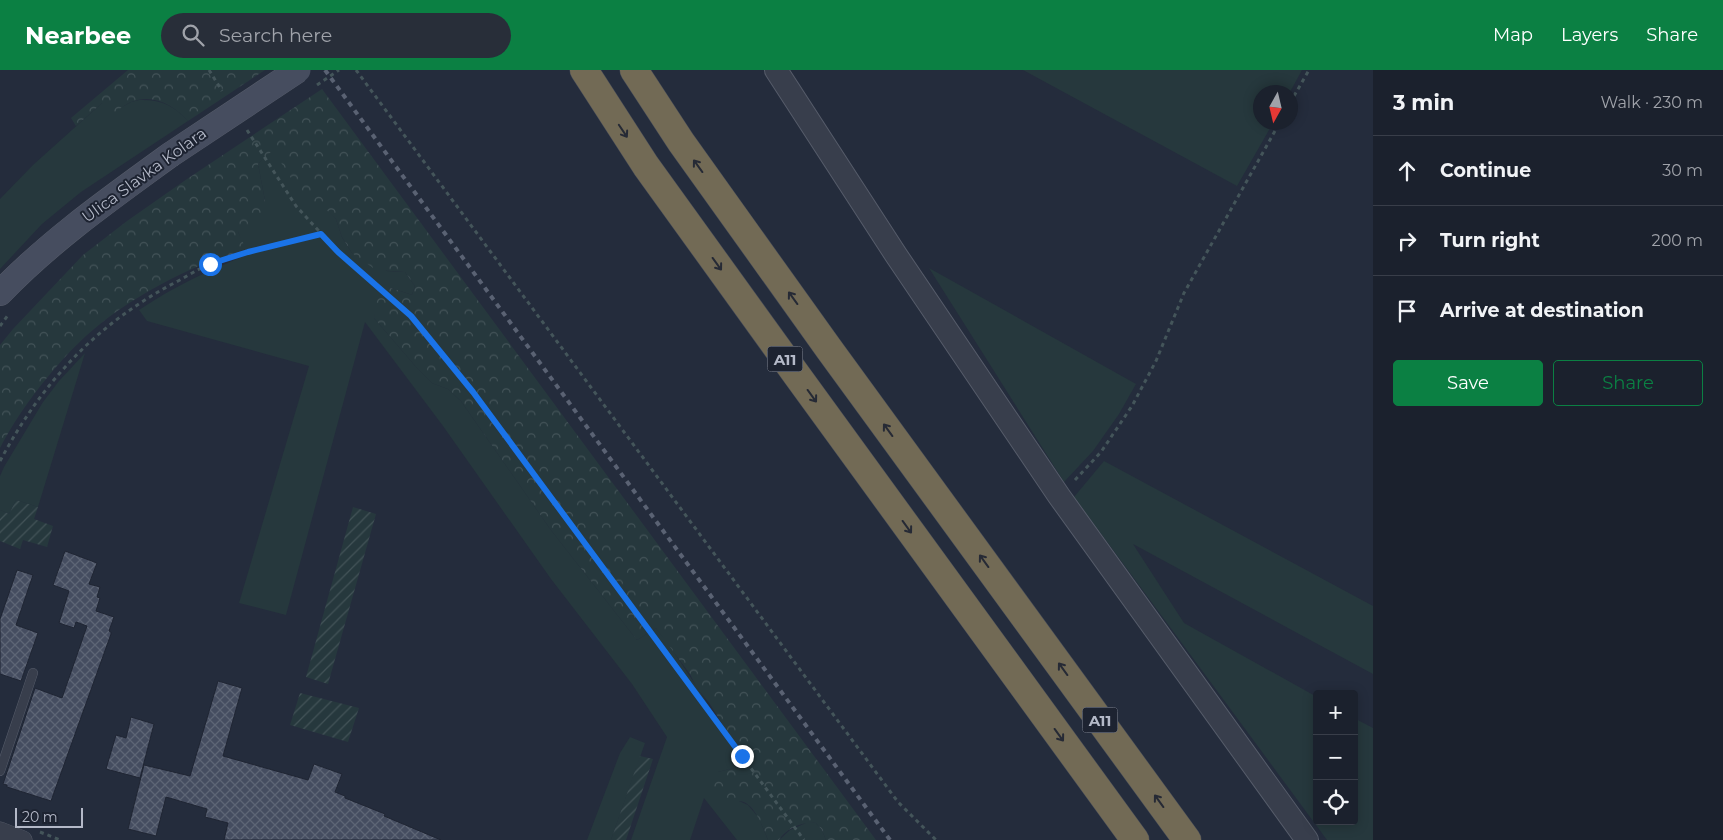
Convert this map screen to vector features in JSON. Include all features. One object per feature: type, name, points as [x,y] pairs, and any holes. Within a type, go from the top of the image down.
[{"type":"highway","name":"A11","points":[[584,70],[646,166],[1135,840]]},
{"type":"highway","name":"A11","points":[[634,70],[681,142],[1187,840]]},
{"type":"main road","name":"Ulica Slavka Kolara","points":[[0,293],[24,268],[63,234],[170,154],[298,70]]},
{"type":"street","points":[[776,70],[901,263],[1059,496],[1307,840]]},
{"type":"street","points":[[0,831],[23,840]]},
{"type":"lane","points":[[0,771],[33,672]]},
{"type":"path","points":[[209,70],[224,94]]},
{"type":"path","points":[[356,70],[898,802],[936,840]]},
{"type":"path","points":[[1298,88],[1308,70]]},
{"type":"path","points":[[245,126],[296,206],[338,252],[411,316],[473,392],[804,840]]},
{"type":"path","points":[[1059,496],[1101,452],[1132,406],[1156,361],[1184,293],[1276,130]]},
{"type":"path","points":[[0,460],[38,399],[67,364],[87,343],[153,293],[210,264],[248,252],[321,234]]},
{"type":"green space","points":[[128,70],[265,70],[188,121],[170,106],[147,99],[131,102],[111,115],[102,103],[76,126],[71,118]]},
{"type":"green space","points":[[1023,70],[1302,70],[1294,85],[1253,85],[1253,130],[1269,130],[1237,186]]},
{"type":"green space","points":[[322,89],[876,840],[826,840],[822,830],[816,823],[811,823],[800,824],[790,829],[779,840],[768,840],[761,822],[749,805],[738,801],[726,804],[718,797],[711,785],[718,772],[739,767],[742,756],[710,704],[697,688],[690,674],[656,628],[637,640],[551,530],[461,401],[448,389],[432,383],[374,318],[376,292],[391,288],[412,295],[415,286],[405,272],[376,270],[352,253],[342,237],[336,219],[328,211],[314,214],[273,150],[258,164],[265,201],[260,220],[238,232],[246,249],[181,274],[139,297],[93,329],[48,377],[21,413],[0,448],[0,345],[13,329],[83,255],[187,179]]},
{"type":"green space","points":[[139,100],[166,104],[188,121],[81,192],[42,224],[0,269],[0,199],[33,165],[102,103],[122,107]]},
{"type":"green space","points":[[273,149],[336,219],[342,237],[352,253],[387,271],[405,272],[415,286],[412,295],[391,288],[376,309],[374,318],[432,383],[448,389],[461,401],[551,530],[637,640],[656,628],[668,643],[742,756],[739,767],[718,772],[739,801],[748,805],[759,818],[768,840],[737,840],[704,798],[690,840],[631,840],[667,737],[632,684],[551,579],[443,426],[365,322],[286,615],[239,603],[309,366],[147,321],[139,310],[192,280],[247,255],[238,232],[265,201],[258,164]]},
{"type":"green space","points":[[929,268],[1136,384],[1119,414],[1093,451],[1064,482]]},
{"type":"green space","points":[[85,353],[38,507],[16,500],[9,514],[0,510],[0,476],[4,467],[43,402],[59,381]]},
{"type":"green space","points":[[1104,461],[1373,606],[1373,674],[1133,544],[1184,623],[1313,695],[1313,821],[1074,497]]},
{"type":"green space","points":[[16,500],[38,507],[34,519],[53,526],[47,547],[23,540],[20,549],[0,541],[0,510],[9,514]]},
{"type":"green space","points":[[353,507],[376,514],[328,684],[306,677]]},
{"type":"green space","points":[[300,693],[359,708],[348,742],[290,725]]},
{"type":"green space","points":[[1358,720],[1373,728],[1373,840],[1327,840],[1316,825],[1358,825]]},
{"type":"green space","points":[[630,737],[645,743],[611,840],[587,840],[620,753]]},
{"type":"green space","points":[[640,756],[653,759],[626,840],[611,840]]},
{"type":"green space","points":[[808,822],[816,823],[822,830],[826,840],[779,840],[790,830]]},
{"type":"building","points":[[65,551],[97,563],[89,584],[100,587],[97,597],[100,598],[96,611],[114,617],[109,631],[111,634],[51,801],[3,784],[35,688],[62,698],[87,626],[76,622],[74,628],[59,623],[69,591],[53,585]]},
{"type":"building","points":[[17,570],[33,575],[16,625],[38,633],[21,681],[0,674],[0,619]]},
{"type":"building","points":[[218,681],[242,688],[223,756],[308,780],[314,764],[342,774],[335,792],[385,814],[384,816],[441,840],[224,840],[228,823],[205,817],[207,809],[166,797],[156,836],[128,829],[144,765],[190,776]]},
{"type":"building","points":[[131,717],[154,724],[140,778],[106,769],[116,735],[126,738]]},
{"type":"railway","points":[[325,70],[890,840]]},
{"type":"route","points":[[210,264],[248,252],[321,234],[338,252],[411,316],[473,392],[742,756]]}]
